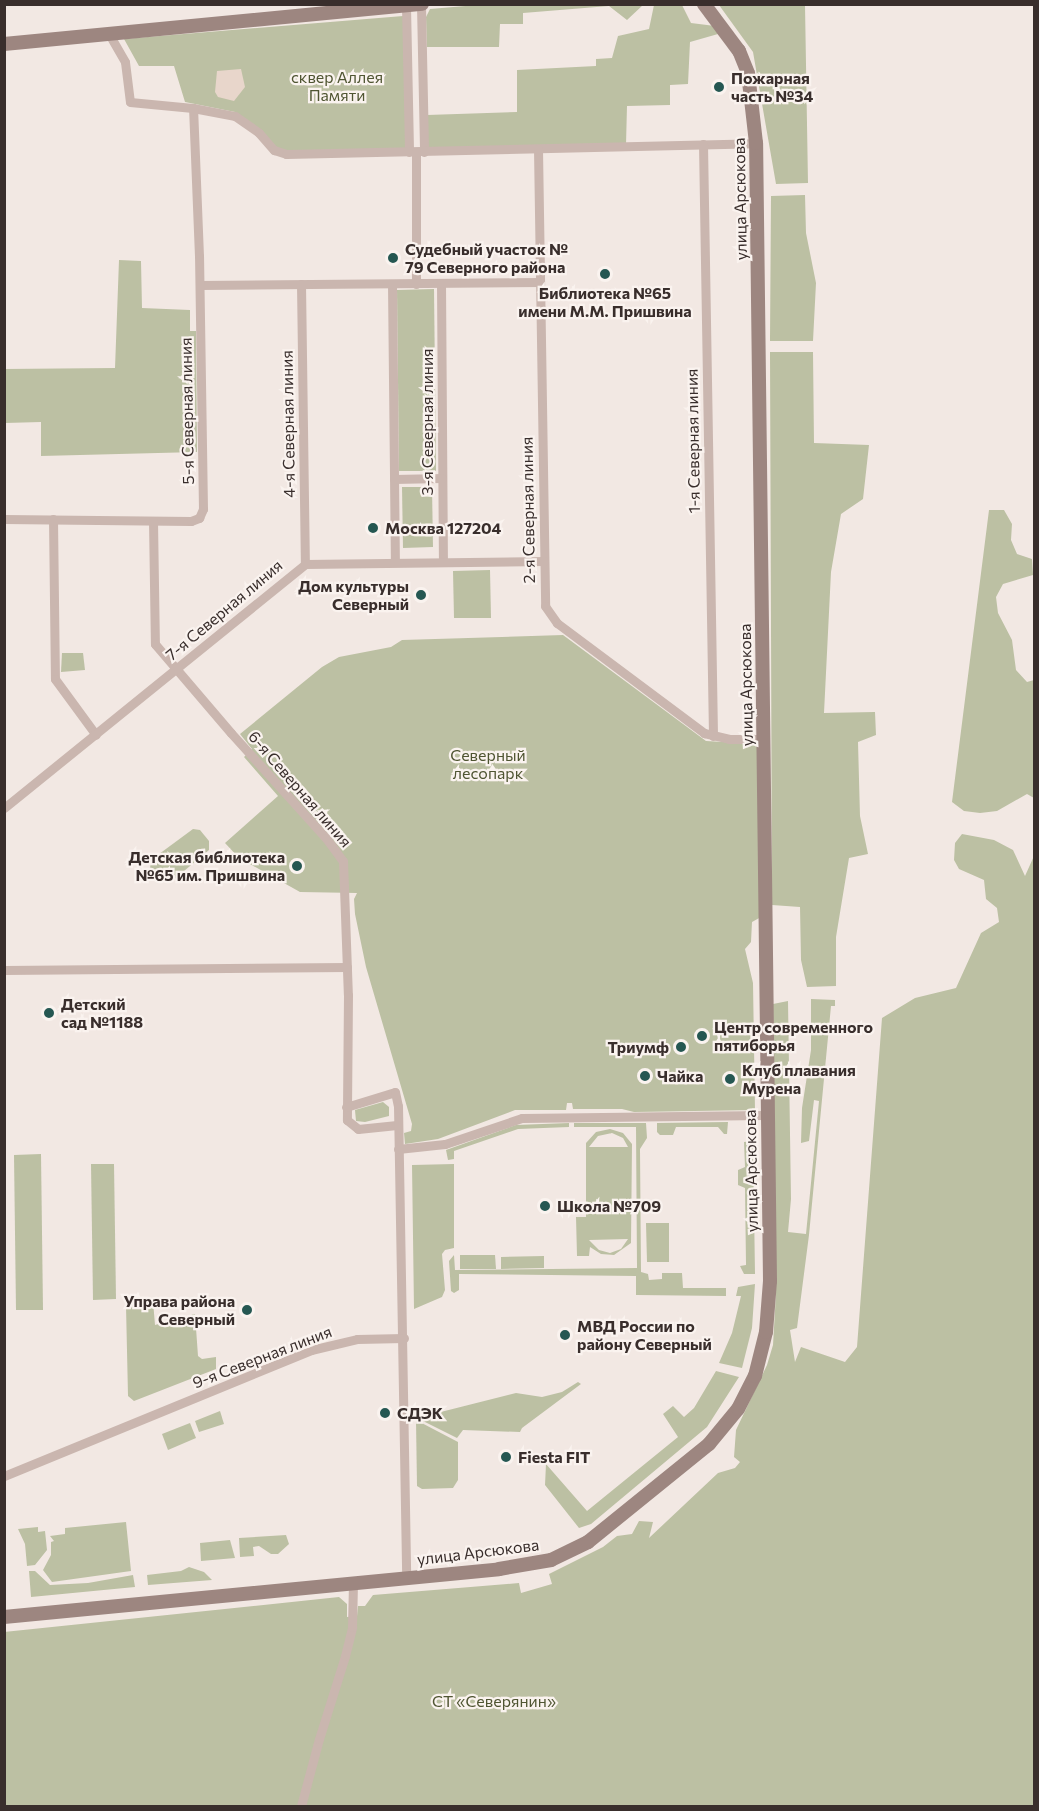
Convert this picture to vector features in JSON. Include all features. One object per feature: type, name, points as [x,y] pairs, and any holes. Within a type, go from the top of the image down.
[{"type":"street","name":"улица Арсюкова","points":[[4,1617],[406,1578],[529,1565],[551,1560],[577,1549],[623,1516],[709,1444],[726,1426],[754,1376],[765,1332],[770,1281],[756,143],[748,73],[734,44],[704,4]]},
{"type":"street","points":[[4,44],[421,5],[416,152],[416,284]]},
{"type":"street","points":[[406,6],[416,152]]},
{"type":"street","points":[[109,34],[124,62],[130,102],[193,108],[235,116],[259,133],[274,150],[286,154],[756,143]]},
{"type":"street","name":"5-я Северная линия","points":[[4,519],[191,521],[199,518],[203,509],[200,285],[193,108]]},
{"type":"street","name":"1-я Северная линия","points":[[703,144],[713,736]]},
{"type":"street","name":"2-я Северная линия","points":[[538,149],[545,606],[557,623],[705,733],[713,736],[763,739]]},
{"type":"street","points":[[200,285],[540,282]]},
{"type":"street","name":"3-я Северная линия","points":[[441,283],[443,562]]},
{"type":"street","name":"4-я Северная линия","points":[[301,284],[305,564]]},
{"type":"street","name":"3-я Северная линия","points":[[392,284],[395,562]]},
{"type":"street","points":[[394,479],[442,478]]},
{"type":"street","points":[[53,519],[55,680],[96,735]]},
{"type":"street","name":"6-я Северная линия","points":[[153,521],[155,644],[326,838],[343,861],[347,967],[346,1107]]},
{"type":"street","name":"7-я Северная линия","points":[[4,808],[305,564],[544,561]]},
{"type":"street","points":[[4,970],[347,967]]},
{"type":"street","points":[[397,1125],[353,1128],[347,1120],[346,1107],[395,1092],[398,1106],[404,1338],[406,1578]]},
{"type":"street","points":[[399,1149],[445,1144],[522,1118],[767,1115]]},
{"type":"street","name":"9-я Северная линия","points":[[4,1476],[311,1350],[357,1339],[404,1338]]},
{"type":"street","points":[[302,1806],[352,1627],[353,1583]]},
{"type":"green space","points":[[477,5],[643,5],[627,20],[609,6],[523,13],[523,24],[500,24],[499,47],[427,47],[426,17],[430,9]]},
{"type":"green space","points":[[654,5],[682,5],[691,23],[715,26],[718,34],[690,42],[688,84],[670,85],[670,105],[627,106],[626,145],[427,150],[427,115],[517,112],[517,70],[596,66],[596,59],[612,58],[618,36],[649,29]]},
{"type":"green space","points":[[719,5],[805,5],[808,183],[776,184],[753,52]]},
{"type":"green space","name":"сквер Аллея Памяти","points":[[403,16],[406,150],[289,152],[275,147],[235,112],[185,102],[174,66],[139,66],[124,39]]},
{"type":"green space","points":[[805,195],[806,233],[816,283],[813,341],[770,341],[771,196]]},
{"type":"green space","points":[[119,260],[141,261],[142,308],[190,310],[190,331],[196,331],[197,452],[41,456],[41,422],[5,423],[4,369],[115,368]]},
{"type":"green space","points":[[434,289],[436,471],[399,471],[397,290]]},
{"type":"green space","points":[[770,352],[813,352],[814,443],[869,445],[863,499],[841,514],[831,572],[824,713],[875,712],[876,735],[858,742],[860,816],[868,854],[849,858],[836,937],[836,986],[807,987],[801,960],[800,907],[772,905]]},
{"type":"green space","points":[[402,487],[432,487],[433,547],[403,548]]},
{"type":"green space","points":[[989,510],[1004,510],[1012,524],[1011,540],[1017,554],[1032,559],[1033,575],[1003,584],[996,597],[998,613],[1012,640],[1016,670],[1027,682],[1034,680],[1034,798],[1027,794],[997,811],[980,813],[964,811],[952,802]]},
{"type":"green space","points":[[490,570],[491,618],[454,618],[453,571]]},
{"type":"green space","name":"Северный лесопарк","points":[[563,635],[706,741],[758,744],[761,917],[752,922],[751,942],[745,949],[753,983],[755,1110],[634,1112],[622,1109],[573,1109],[572,1103],[567,1103],[566,1110],[515,1110],[438,1139],[405,1144],[404,1133],[411,1131],[412,1124],[366,967],[355,914],[354,899],[357,893],[300,892],[239,858],[225,843],[278,796],[244,757],[252,749],[240,734],[322,667],[339,657],[391,647],[402,640]]},
{"type":"green space","points":[[62,653],[83,653],[85,670],[61,672]]},
{"type":"green space","points":[[193,829],[200,830],[209,841],[209,850],[171,882],[162,882],[150,869],[151,860]]},
{"type":"green space","name":"СТ «Северянин»","points":[[962,834],[994,840],[1013,850],[1025,876],[1034,856],[1034,1806],[5,1806],[4,1632],[339,1597],[347,1604],[347,1617],[357,1616],[358,1606],[365,1606],[373,1595],[519,1583],[521,1593],[552,1584],[549,1574],[603,1547],[617,1536],[632,1534],[639,1521],[653,1522],[649,1538],[718,1473],[735,1468],[740,1462],[734,1457],[736,1430],[767,1365],[773,1345],[776,1293],[773,1004],[788,1001],[791,1199],[788,1232],[806,1234],[819,1101],[814,1100],[809,1141],[801,1143],[802,1108],[811,1050],[811,999],[835,1000],[835,1006],[831,1006],[809,1235],[797,1328],[790,1330],[795,1362],[801,1347],[845,1362],[857,1347],[882,1018],[915,998],[956,988],[981,933],[999,922],[997,908],[986,899],[984,880],[959,869],[954,860],[955,843]]},
{"type":"green space","points":[[383,1102],[389,1107],[389,1116],[365,1122],[356,1121],[355,1110]]},
{"type":"green space","points":[[728,1122],[727,1134],[724,1134],[718,1127],[676,1127],[673,1135],[660,1135],[657,1132],[657,1123]]},
{"type":"green space","points":[[569,1123],[569,1127],[518,1129],[454,1151],[454,1159],[448,1160],[446,1150],[516,1125]]},
{"type":"green space","points":[[574,1123],[646,1123],[647,1138],[640,1149],[641,1272],[648,1274],[649,1280],[662,1279],[662,1273],[682,1273],[683,1288],[726,1288],[726,1296],[636,1295],[636,1276],[459,1274],[459,1290],[454,1293],[451,1291],[449,1261],[454,1255],[455,1270],[637,1268],[636,1127],[574,1127]]},
{"type":"green space","points":[[610,1129],[623,1133],[632,1144],[631,1243],[614,1255],[601,1254],[590,1247],[589,1256],[577,1256],[576,1217],[586,1217],[586,1143],[596,1132]],"holes":[[[612,1133],[623,1138],[628,1147],[589,1147],[598,1136]],[[628,1239],[621,1249],[610,1253],[599,1250],[589,1240]]]},
{"type":"green space","points":[[753,1141],[755,1274],[744,1274],[740,1266],[746,1265],[745,1188],[738,1185],[738,1170],[745,1167],[744,1142]]},
{"type":"green space","points":[[41,1154],[43,1310],[16,1310],[14,1155]]},
{"type":"green space","points":[[91,1164],[114,1164],[116,1299],[93,1300]]},
{"type":"green space","points":[[454,1164],[454,1248],[445,1250],[442,1254],[445,1290],[442,1297],[414,1309],[412,1165]]},
{"type":"green space","points":[[646,1223],[669,1223],[669,1262],[647,1262]]},
{"type":"green space","points":[[460,1255],[495,1255],[496,1269],[460,1269]]},
{"type":"green space","points":[[544,1256],[544,1268],[501,1269],[501,1257]]},
{"type":"green space","points":[[755,1284],[752,1328],[742,1368],[719,1363],[732,1333],[741,1296],[736,1296],[738,1287]]},
{"type":"green space","points":[[153,1301],[155,1325],[195,1314],[198,1356],[202,1359],[216,1357],[216,1369],[134,1401],[128,1396],[126,1306]]},
{"type":"green space","points":[[716,1371],[739,1377],[707,1427],[591,1524],[579,1528],[545,1485],[546,1464],[587,1511],[678,1437],[663,1414],[673,1406],[684,1417],[694,1408]]},
{"type":"green space","points":[[578,1382],[581,1384],[522,1428],[520,1432],[463,1430],[457,1438],[417,1418],[516,1393],[542,1397],[562,1392]]},
{"type":"green space","points":[[220,1411],[224,1424],[199,1432],[195,1421]]},
{"type":"green space","points":[[416,1420],[458,1442],[458,1480],[453,1488],[422,1489],[417,1486]]},
{"type":"green space","points":[[190,1423],[196,1438],[168,1450],[162,1434]]},
{"type":"green space","points":[[126,1522],[131,1571],[52,1582],[43,1570],[51,1555],[51,1542],[54,1541],[50,1536],[65,1534],[65,1528]]},
{"type":"green space","points":[[38,1527],[38,1532],[45,1531],[47,1550],[35,1565],[27,1566],[25,1544],[18,1529]]},
{"type":"green space","points":[[286,1535],[289,1544],[278,1554],[271,1554],[259,1546],[253,1547],[254,1556],[240,1557],[239,1538]]},
{"type":"green space","points":[[230,1540],[235,1558],[201,1561],[200,1543]]},
{"type":"green space","points":[[189,1567],[204,1572],[212,1580],[148,1585],[147,1575],[181,1571]]},
{"type":"green space","points":[[29,1571],[35,1571],[50,1585],[88,1583],[133,1575],[135,1587],[31,1597]]},
{"type":"shaded area","points":[[241,69],[245,87],[234,101],[218,97],[215,92],[217,71]]},
{"type":"place","name":"Пожарная часть №34","points":[[719,87]]},
{"type":"place","name":"Судебный участок № 79 Северного района","points":[[393,258]]},
{"type":"place","name":"Библиотека №65 имени М.М. Пришвина","points":[[605,274]]},
{"type":"place","name":"Москва 127204","points":[[373,528]]},
{"type":"place","name":"Дом культуры Северный","points":[[421,595]]},
{"type":"place","name":"Детская библиотека №65 им. Пришвина","points":[[297,866]]},
{"type":"place","name":"Детский сад №1188","points":[[49,1013]]},
{"type":"place","name":"Центр современного пятиборья","points":[[702,1036]]},
{"type":"place","name":"Триумф","points":[[681,1047]]},
{"type":"place","name":"Чайка","points":[[645,1076]]},
{"type":"place","name":"Клуб плавания Мурена","points":[[730,1079]]},
{"type":"place","name":"Школа №709","points":[[545,1206]]},
{"type":"place","name":"Управа района Северный","points":[[247,1310]]},
{"type":"place","name":"МВД России по району Северный","points":[[565,1335]]},
{"type":"place","name":"СДЭК","points":[[385,1413]]},
{"type":"place","name":"Fiesta FIT","points":[[506,1457]]}]
